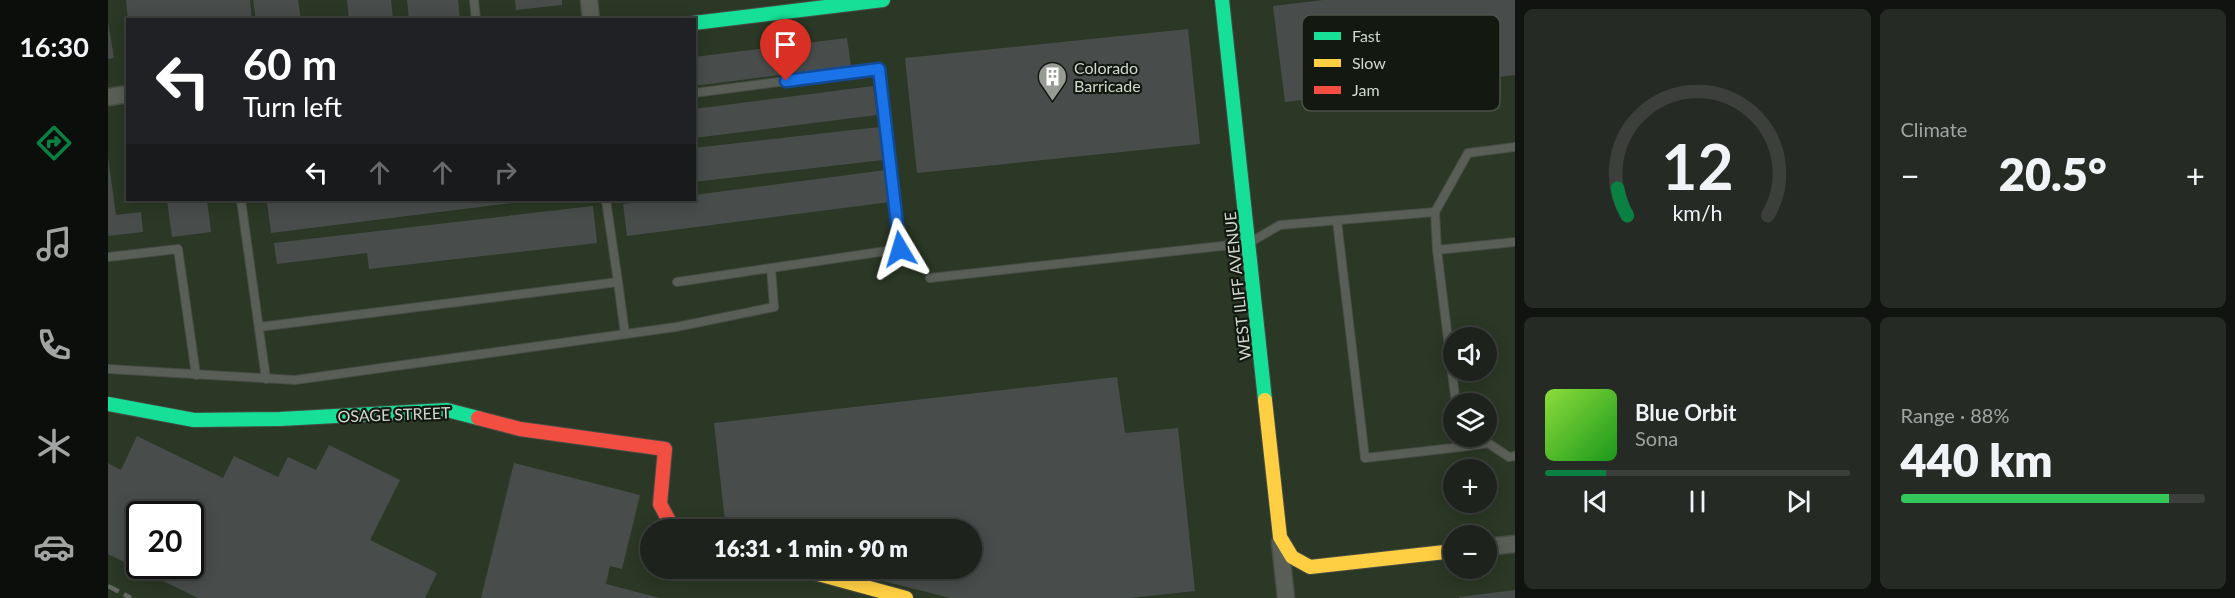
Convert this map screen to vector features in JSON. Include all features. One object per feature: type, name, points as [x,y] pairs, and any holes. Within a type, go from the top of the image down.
[{"type":"street","points":[[589,0],[591,18]]},
{"type":"street","points":[[696,23],[783,6],[883,0]]},
{"type":"street","name":"WEST ILIFF AVENUE","points":[[1222,0],[1280,537],[1292,558],[1310,567],[1327,567],[1443,552]]},
{"type":"street","points":[[108,97],[126,94]]},
{"type":"street","name":"OSAGE STREET","points":[[108,404],[194,420],[280,419],[447,410],[520,429],[665,449],[660,504],[666,519]]},
{"type":"street","points":[[1280,537],[1286,598]]},
{"type":"street","points":[[1497,546],[1515,544]]},
{"type":"street","points":[[836,579],[906,598]]},
{"type":"lane","points":[[474,0],[476,18]]},
{"type":"lane","points":[[677,282],[900,249],[879,69],[696,93]]},
{"type":"lane","points":[[1455,393],[1437,250],[1435,212],[1468,153],[1515,147]]},
{"type":"lane","points":[[241,201],[266,379]]},
{"type":"lane","points":[[606,201],[625,334]]},
{"type":"lane","points":[[930,278],[1249,243],[1280,225],[1435,212]]},
{"type":"lane","points":[[1337,221],[1365,458],[1461,447]]},
{"type":"lane","points":[[1437,250],[1515,242]]},
{"type":"lane","points":[[108,257],[178,249],[196,375]]},
{"type":"lane","points":[[108,369],[295,380],[676,327],[774,307],[771,268]]},
{"type":"lane","points":[[259,327],[618,282]]},
{"type":"lane","points":[[1494,447],[1509,457],[1515,456]]},
{"type":"shaded area","points":[[108,0],[1515,0],[1515,598],[108,598]]},
{"type":"building","points":[[126,0],[250,0],[252,18],[128,18]]},
{"type":"building","points":[[253,0],[298,0],[301,18],[256,18]]},
{"type":"building","points":[[347,0],[391,0],[393,18],[349,18]]},
{"type":"building","points":[[407,0],[458,0],[460,18],[409,18]]},
{"type":"building","points":[[515,0],[562,0],[562,5],[516,10]]},
{"type":"building","points":[[1323,0],[1515,0],[1515,75],[1500,77],[1500,15],[1302,15],[1302,100],[1285,102],[1273,6]]},
{"type":"building","points":[[108,22],[114,58],[108,59]]},
{"type":"building","name":"Colorado Barricade","points":[[1188,29],[1200,144],[917,173],[905,58]]},
{"type":"building","points":[[847,38],[851,66],[696,86],[696,57]]},
{"type":"building","points":[[873,86],[877,115],[696,138],[696,109]]},
{"type":"building","points":[[879,127],[883,160],[696,182],[696,148]]},
{"type":"building","points":[[108,157],[116,215],[141,212],[143,232],[108,236]]},
{"type":"building","points":[[886,170],[890,202],[627,236],[623,204],[648,201],[696,201],[696,195]]},
{"type":"building","points":[[167,201],[207,201],[211,232],[172,237]]},
{"type":"building","points":[[276,201],[528,201],[271,233],[267,202]]},
{"type":"building","points":[[593,206],[597,243],[369,269],[367,253],[277,264],[274,243]]},
{"type":"building","points":[[1117,377],[1125,433],[1178,428],[1195,591],[1130,598],[950,598],[875,579],[982,579],[982,519],[725,519],[714,423]]},
{"type":"building","points":[[137,436],[223,478],[234,456],[278,477],[288,457],[316,470],[329,445],[400,480],[370,540],[437,573],[425,598],[198,598],[159,579],[204,579],[204,501],[126,501],[126,563],[108,554],[108,463],[121,470]]},
{"type":"building","points":[[514,463],[640,495],[622,569],[610,566],[606,584],[660,598],[481,598]]},
{"type":"building","points":[[1515,590],[1515,598],[1459,598],[1459,597]]},
{"type":"railway","points":[[108,586],[131,598]]},
{"type":"traffic: fast","points":[[696,23],[883,0]]},
{"type":"traffic: fast","points":[[1222,0],[1265,400]]},
{"type":"traffic: fast","points":[[108,404],[194,420],[280,419],[447,410],[478,418]]},
{"type":"traffic: slow","points":[[1265,400],[1280,537],[1292,557],[1310,567],[1443,552]]},
{"type":"traffic: slow","points":[[836,579],[906,598]]},
{"type":"traffic: jam","points":[[478,418],[520,429],[665,449],[660,504],[668,519]]},
{"type":"place","name":"Colorado Barricade","points":[[1053,102]]},
{"type":"route","points":[[786,81],[879,69],[900,249]]}]
